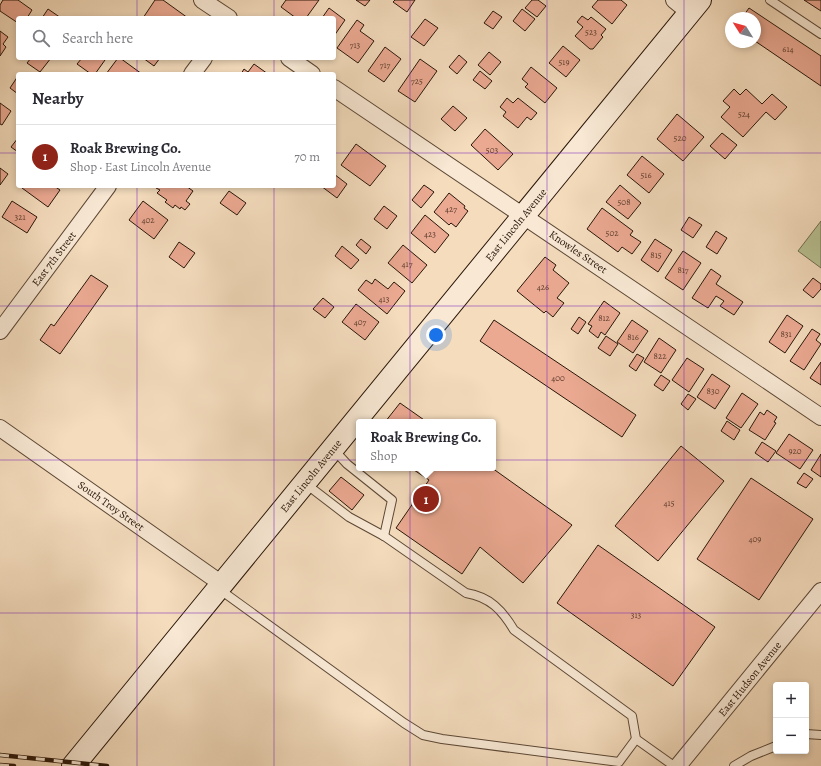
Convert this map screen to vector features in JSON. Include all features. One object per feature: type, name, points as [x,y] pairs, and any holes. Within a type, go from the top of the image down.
[{"type":"street","points":[[202,0],[226,16]]},
{"type":"street","name":"East Lincoln Avenue","points":[[358,419],[524,215],[688,4]]},
{"type":"street","points":[[194,72],[202,60]]},
{"type":"street","points":[[291,60],[309,72]]},
{"type":"street","name":"Knowles Street","points":[[336,89],[821,417]]},
{"type":"street","name":"East 7th Street","points":[[0,331],[107,188]]},
{"type":"street","name":"East Lincoln Avenue","points":[[73,766],[356,422]]},
{"type":"street","name":"South Troy Street","points":[[0,428],[220,586]]},
{"type":"street","name":"East Hudson Avenue","points":[[678,766],[821,591]]},
{"type":"lane","points":[[770,0],[821,34]]},
{"type":"lane","points":[[333,450],[347,464],[392,500],[384,536]]},
{"type":"lane","points":[[305,483],[349,517],[384,536],[466,593],[480,595],[503,612],[514,630],[632,716],[636,739],[674,766]]},
{"type":"lane","points":[[220,586],[404,723],[424,735],[442,739],[619,762],[636,739]]},
{"type":"lane","points":[[809,734],[821,736]]},
{"type":"lane","points":[[734,766],[751,756],[773,747]]},
{"type":"green space","points":[[821,221],[821,268],[798,251]]},
{"type":"building","points":[[3,0],[18,0],[32,10],[28,16],[16,16],[16,22],[0,11],[0,5]]},
{"type":"building","points":[[155,0],[163,0],[185,16],[144,16]]},
{"type":"building","points":[[286,0],[319,0],[307,16],[293,16],[281,7]]},
{"type":"building","points":[[356,0],[370,0],[365,6]]},
{"type":"building","points":[[395,0],[415,0],[407,12],[393,2]]},
{"type":"building","points":[[532,0],[538,0],[546,6],[537,17],[525,8]]},
{"type":"building","points":[[598,0],[621,0],[627,5],[612,24],[592,7]]},
{"type":"building","points":[[804,0],[821,0],[821,11]]},
{"type":"building","points":[[329,8],[345,20],[336,33],[336,16],[323,16]]},
{"type":"building","points":[[749,8],[755,12],[746,12]]},
{"type":"building","points":[[48,9],[58,16],[43,16]]},
{"type":"building","points":[[522,9],[535,19],[525,31],[513,21]]},
{"type":"building","points":[[493,11],[502,17],[493,29],[484,23]]},
{"type":"building","points":[[582,16],[588,20],[591,17],[606,29],[601,35],[603,37],[593,49],[590,49],[575,36],[583,27],[577,22]]},
{"type":"building","points":[[761,16],[821,56],[821,86],[761,45]]},
{"type":"building","points":[[425,19],[438,28],[424,46],[411,37]]},
{"type":"building","points":[[357,20],[364,25],[360,31],[374,41],[358,63],[337,48]]},
{"type":"building","points":[[0,31],[8,37],[3,44],[6,47],[0,56]]},
{"type":"building","points":[[563,46],[580,60],[566,77],[549,63]]},
{"type":"building","points":[[385,47],[401,59],[384,82],[368,71]]},
{"type":"building","points":[[489,52],[501,62],[490,75],[478,65]]},
{"type":"building","points":[[459,55],[467,62],[457,74],[449,67]]},
{"type":"building","points":[[420,59],[437,71],[415,102],[398,91]]},
{"type":"building","points":[[29,60],[49,60],[40,72],[27,63]]},
{"type":"building","points":[[80,60],[105,60],[96,72],[88,72],[77,64]]},
{"type":"building","points":[[116,60],[123,60],[139,72],[108,72]]},
{"type":"building","points":[[146,60],[158,60],[154,66]]},
{"type":"building","points":[[254,64],[265,72],[248,72]]},
{"type":"building","points":[[531,67],[557,88],[545,103],[525,87],[528,84],[522,79]]},
{"type":"building","points":[[480,71],[492,81],[485,89],[473,80]]},
{"type":"building","points":[[16,79],[16,92],[10,88]]},
{"type":"building","points":[[734,89],[740,95],[746,89],[762,104],[772,94],[787,107],[775,120],[766,112],[743,137],[721,117],[730,107],[723,101]]},
{"type":"building","points":[[507,98],[513,103],[518,98],[537,113],[531,120],[527,117],[518,128],[503,116],[506,112],[500,107]]},
{"type":"building","points":[[0,103],[11,111],[2,125],[0,124]]},
{"type":"building","points":[[453,106],[467,118],[455,131],[441,119]]},
{"type":"building","points":[[677,114],[704,137],[683,161],[657,139]]},
{"type":"building","points":[[485,129],[513,154],[498,170],[471,145]]},
{"type":"building","points":[[722,133],[737,145],[725,159],[710,146]]},
{"type":"building","points":[[16,141],[16,151],[11,147]]},
{"type":"building","points":[[356,144],[386,166],[370,186],[341,165]]},
{"type":"building","points":[[642,156],[664,174],[649,193],[627,175]]},
{"type":"building","points":[[0,168],[8,174],[0,185]]},
{"type":"building","points":[[336,176],[347,184],[337,198],[324,188],[336,188]]},
{"type":"building","points":[[424,185],[434,192],[421,208],[412,200]]},
{"type":"building","points":[[620,185],[641,203],[628,219],[606,202]]},
{"type":"building","points":[[22,188],[57,188],[60,190],[48,207]]},
{"type":"building","points":[[156,188],[189,188],[193,191],[186,201],[190,204],[185,210],[181,207],[180,209],[175,205],[173,208],[165,202],[167,200],[157,193],[160,190]]},
{"type":"building","points":[[229,191],[246,203],[237,215],[220,203]]},
{"type":"building","points":[[449,193],[465,206],[464,208],[468,211],[456,227],[451,223],[449,225],[434,212]]},
{"type":"building","points":[[12,201],[37,217],[27,233],[2,217]]},
{"type":"building","points":[[143,201],[168,220],[154,239],[129,220]]},
{"type":"building","points":[[384,206],[397,216],[387,229],[374,219]]},
{"type":"building","points":[[602,208],[633,231],[630,235],[641,242],[632,254],[622,247],[618,252],[587,229]]},
{"type":"building","points":[[425,215],[449,235],[435,253],[411,233]]},
{"type":"building","points":[[689,217],[702,225],[693,238],[681,230]]},
{"type":"building","points":[[716,231],[727,238],[717,254],[706,247]]},
{"type":"building","points":[[361,239],[371,247],[366,254],[356,245]]},
{"type":"building","points":[[655,239],[672,250],[658,272],[641,260]]},
{"type":"building","points":[[179,242],[195,253],[184,268],[169,257]]},
{"type":"building","points":[[403,245],[427,265],[412,283],[388,263]]},
{"type":"building","points":[[342,246],[359,260],[351,269],[335,256]]},
{"type":"building","points":[[683,251],[701,263],[683,290],[665,278]]},
{"type":"building","points":[[545,257],[556,265],[553,270],[569,283],[557,298],[564,303],[553,317],[546,311],[544,313],[517,291]]},
{"type":"building","points":[[711,269],[721,276],[716,284],[743,302],[734,315],[720,306],[724,301],[716,296],[708,308],[692,298]]},
{"type":"building","points":[[91,275],[108,286],[60,354],[40,340],[51,324],[54,326]]},
{"type":"building","points":[[813,278],[821,284],[821,289],[813,298],[803,290]]},
{"type":"building","points":[[375,279],[388,289],[394,282],[405,291],[387,314],[358,290],[366,280],[372,284]]},
{"type":"building","points":[[323,298],[334,307],[325,318],[313,309]]},
{"type":"building","points":[[604,301],[620,313],[605,335],[601,332],[598,338],[589,331],[592,326],[588,324]]},
{"type":"building","points":[[356,304],[379,322],[365,340],[342,322]]},
{"type":"building","points":[[787,315],[803,326],[785,353],[769,342]]},
{"type":"building","points":[[579,317],[586,322],[578,334],[571,329]]},
{"type":"building","points":[[494,320],[636,415],[622,437],[480,341]]},
{"type":"building","points":[[632,320],[648,331],[633,353],[617,342]]},
{"type":"building","points":[[812,329],[820,334],[816,340],[821,344],[804,370],[790,361]]},
{"type":"building","points":[[606,336],[618,344],[610,356],[598,348]]},
{"type":"building","points":[[659,338],[676,350],[661,373],[644,362]]},
{"type":"building","points":[[637,354],[644,358],[636,371],[629,366]]},
{"type":"building","points":[[687,358],[704,369],[689,392],[672,380]]},
{"type":"building","points":[[821,362],[821,385],[810,378]]},
{"type":"building","points":[[712,374],[730,386],[715,409],[697,397]]},
{"type":"building","points":[[661,375],[670,381],[663,391],[654,385]]},
{"type":"building","points":[[742,393],[758,404],[741,428],[726,418]]},
{"type":"building","points":[[688,394],[696,399],[688,410],[681,404]]},
{"type":"building","points":[[400,403],[423,419],[387,419]]},
{"type":"building","points":[[767,410],[777,417],[774,422],[776,423],[765,440],[749,430],[760,412],[764,415]]},
{"type":"building","points":[[727,421],[740,430],[734,440],[721,431]]},
{"type":"building","points":[[789,434],[813,450],[800,469],[776,453]]},
{"type":"building","points":[[762,442],[776,451],[768,462],[755,453]]},
{"type":"building","points":[[681,446],[724,481],[658,561],[615,526]]},
{"type":"building","points":[[821,454],[821,477],[811,470]]},
{"type":"building","points":[[416,471],[496,471],[572,525],[523,583],[480,547],[462,574],[396,528],[429,480]]},
{"type":"building","points":[[804,473],[813,479],[806,488],[797,483]]},
{"type":"building","points":[[341,477],[364,495],[352,510],[329,491]]},
{"type":"building","points":[[751,478],[813,519],[759,600],[697,559]]},
{"type":"building","points":[[598,545],[715,627],[673,686],[557,603]]},
{"type":"railway","points":[[0,755],[107,766]]},
{"type":"railway","points":[[0,765],[14,766]]},
{"type":"place","name":"Roak Brewing Co.","points":[[426,499]]}]
